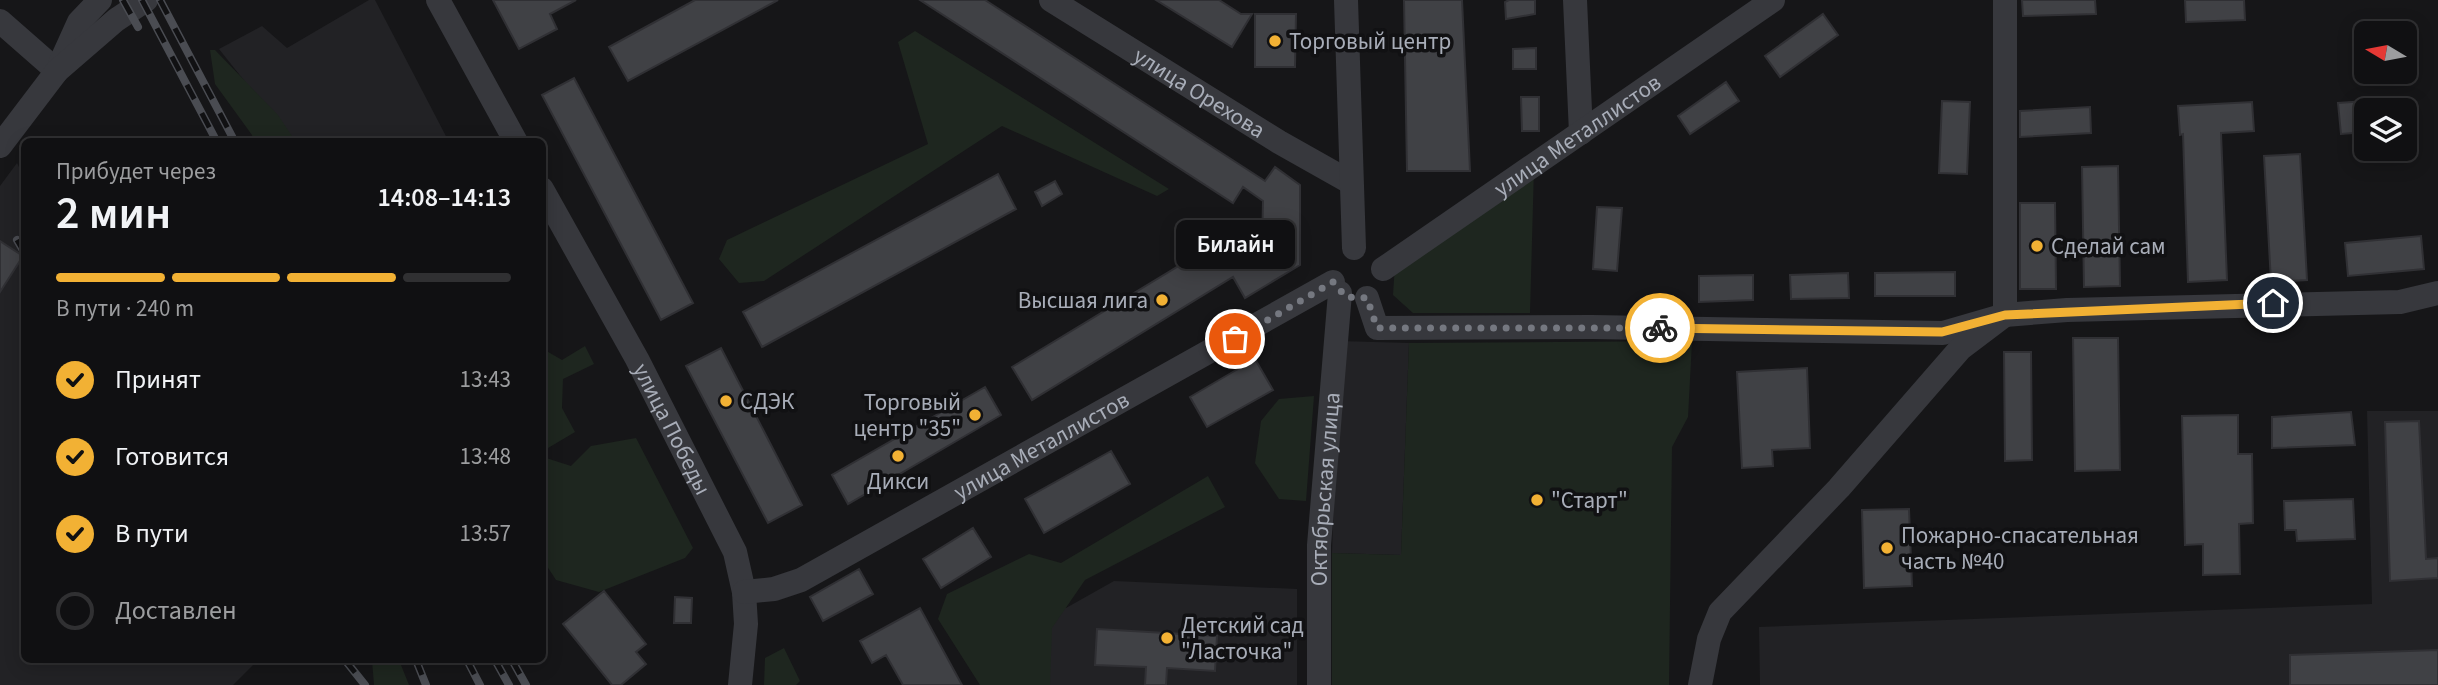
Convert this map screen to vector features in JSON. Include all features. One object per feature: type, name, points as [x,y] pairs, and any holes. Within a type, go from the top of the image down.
[{"type":"street","points":[[57,71],[79,22],[100,0]]},
{"type":"street","points":[[0,146],[57,71],[116,20],[146,0]]},
{"type":"street","points":[[438,0],[514,138]]},
{"type":"street","name":"улица Орехова","points":[[1051,0],[1279,142],[1350,182]]},
{"type":"street","points":[[1346,0],[1354,248]]},
{"type":"street","points":[[1575,0],[1580,133]]},
{"type":"street","name":"улица Металлистов","points":[[1382,269],[1773,0]]},
{"type":"street","points":[[2005,0],[2005,315]]},
{"type":"street","points":[[0,20],[57,71]]},
{"type":"street","name":"улица Победы","points":[[546,196],[638,359],[735,552],[744,592],[746,624],[740,685]]},
{"type":"street","points":[[1354,248],[1376,255],[1382,269],[1380,286],[1367,298],[1352,299],[1337,287],[1335,260],[1354,248]]},
{"type":"street","name":"улица Металлистов","points":[[744,592],[774,589],[801,580],[1337,287]]},
{"type":"street","name":"Октябрьская улица","points":[[1319,685],[1319,545],[1337,287]]},
{"type":"street","points":[[1367,298],[1377,328],[1592,327],[1942,332],[2005,315],[2248,303],[2400,302],[2438,293]]},
{"type":"street","points":[[1700,685],[1709,639],[1720,612],[1839,488],[1960,349],[2005,315]]},
{"type":"shaded area","points":[[369,0],[375,0],[447,138],[290,138],[219,49],[262,26],[287,48]]},
{"type":"shaded area","points":[[915,31],[1169,189],[1157,196],[1002,126],[764,281],[739,283],[719,259],[727,240],[928,144],[898,42]]},
{"type":"shaded area","points":[[210,50],[215,50],[278,115],[293,138],[252,138],[215,84]]},
{"type":"shaded area","points":[[17,163],[21,171],[21,663],[255,663],[233,685],[0,685],[0,186]]},
{"type":"shaded area","points":[[1534,168],[1530,313],[1413,313],[1393,295],[1395,264]]},
{"type":"shaded area","points":[[1339,341],[1409,343],[1401,555],[1332,553]]},
{"type":"shaded area","name":"\"Старт\"","points":[[1692,341],[1688,417],[1672,447],[1669,685],[1332,685],[1332,553],[1401,555],[1409,343]]},
{"type":"shaded area","points":[[585,346],[594,364],[563,379],[562,408],[575,432],[546,449],[546,351],[562,360]]},
{"type":"shaded area","points":[[1314,396],[1306,501],[1279,499],[1255,463],[1261,421],[1279,399]]},
{"type":"shaded area","points":[[2367,411],[2438,411],[2438,685],[1760,685],[1759,627],[2372,604]]},
{"type":"shaded area","points":[[636,438],[693,548],[685,558],[599,592],[556,580],[546,565],[546,458],[571,466],[591,446]]},
{"type":"shaded area","points":[[1208,476],[1225,507],[1085,580],[1052,628],[1050,685],[980,685],[938,619],[947,594],[1029,554],[1061,563]]},
{"type":"shaded area","name":"Детский сад \"Ласточка\"","points":[[1114,581],[1297,589],[1297,685],[1037,685],[1047,608],[1066,608]]},
{"type":"shaded area","points":[[784,648],[800,681],[796,685],[764,685],[765,658]]},
{"type":"shaded area","points":[[372,663],[400,663],[409,685],[374,685]]},
{"type":"building","points":[[493,0],[576,0],[550,14],[557,29],[519,49]]},
{"type":"building","points":[[695,0],[778,0],[628,81],[609,47]]},
{"type":"building","points":[[920,0],[985,0],[1265,181],[1275,167],[1300,185],[1300,265],[1245,298],[1233,277],[1032,400],[1012,367],[1228,236],[1241,258],[1262,245],[1263,201],[1243,187],[1233,203]]},
{"type":"building","points":[[1156,0],[1219,0],[1241,14],[1252,14],[1232,47]]},
{"type":"building","points":[[1404,0],[1462,0],[1470,171],[1407,171]]},
{"type":"building","points":[[1535,0],[1535,14],[1506,19],[1505,2]]},
{"type":"building","points":[[2022,0],[2095,0],[2096,14],[2023,16]]},
{"type":"building","points":[[2185,0],[2244,0],[2245,20],[2186,22]]},
{"type":"building","name":"Торговый центр","points":[[1255,14],[1296,14],[1295,67],[1255,67]]},
{"type":"building","points":[[1823,14],[1838,35],[1780,77],[1765,56]]},
{"type":"building","points":[[1536,48],[1536,69],[1513,69],[1513,49]]},
{"type":"building","points":[[574,78],[693,303],[661,320],[542,95]]},
{"type":"building","points":[[1726,82],[1739,101],[1690,134],[1678,116]]},
{"type":"building","points":[[1521,97],[1539,97],[1539,131],[1522,131]]},
{"type":"building","points":[[1942,101],[1970,102],[1967,174],[1939,173]]},
{"type":"building","points":[[2252,102],[2254,131],[2221,133],[2227,280],[2188,282],[2183,134],[2180,135],[2178,106]]},
{"type":"building","points":[[2354,102],[2354,133],[2341,134],[2338,103]]},
{"type":"building","points":[[2090,107],[2091,133],[2020,137],[2020,111]]},
{"type":"building","points":[[2300,154],[2307,280],[2271,282],[2264,156]]},
{"type":"building","points":[[2118,166],[2120,286],[2084,287],[2082,167]]},
{"type":"building","points":[[998,174],[1016,209],[762,347],[743,312]]},
{"type":"building","points":[[1055,181],[1062,194],[1042,206],[1035,192]]},
{"type":"building","name":"Сделай сам","points":[[2020,203],[2055,203],[2056,289],[2020,289]]},
{"type":"building","points":[[1597,207],[1622,208],[1617,271],[1593,269]]},
{"type":"building","points":[[2421,236],[2424,269],[2348,276],[2345,243]]},
{"type":"building","points":[[0,241],[21,255],[21,259],[0,292]]},
{"type":"building","points":[[1955,272],[1955,296],[1875,296],[1875,273]]},
{"type":"building","points":[[1848,273],[1849,298],[1791,299],[1790,275]]},
{"type":"building","points":[[1753,275],[1753,300],[1699,302],[1699,276]]},
{"type":"building","points":[[2073,338],[2118,338],[2120,470],[2075,471]]},
{"type":"building","points":[[721,348],[802,505],[768,523],[686,366]]},
{"type":"building","points":[[2004,352],[2031,352],[2032,460],[2005,461]]},
{"type":"building","points":[[1255,359],[1273,390],[1207,427],[1190,397]]},
{"type":"building","points":[[1807,368],[1810,448],[1772,450],[1773,466],[1742,468],[1737,372]]},
{"type":"building","points":[[985,387],[1001,415],[848,504],[832,475]]},
{"type":"building","points":[[2351,412],[2355,445],[2272,448],[2272,417]]},
{"type":"building","points":[[2238,415],[2238,454],[2252,454],[2253,523],[2239,524],[2240,574],[2203,575],[2203,544],[2185,545],[2182,416]]},
{"type":"building","points":[[2419,421],[2426,559],[2438,558],[2438,578],[2390,581],[2385,422]]},
{"type":"building","points":[[1111,451],[1130,484],[1044,533],[1025,499]]},
{"type":"building","points":[[2353,499],[2355,539],[2297,541],[2296,530],[2285,530],[2284,501]]},
{"type":"building","name":"Пожарно-спасательная часть №40","points":[[1909,509],[1912,586],[1864,588],[1862,510]]},
{"type":"building","points":[[973,528],[991,557],[941,588],[923,559]]},
{"type":"building","points":[[859,569],[873,594],[823,621],[810,597]]},
{"type":"building","points":[[604,591],[646,644],[636,652],[646,664],[621,685],[612,685],[563,624]]},
{"type":"building","points":[[675,597],[692,598],[691,623],[674,623]]},
{"type":"building","points":[[920,608],[962,685],[903,685],[886,655],[872,663],[860,641]]},
{"type":"building","points":[[1097,629],[1217,636],[1215,671],[1167,668],[1166,685],[1145,685],[1146,667],[1095,665]]},
{"type":"building","points":[[2438,650],[2438,685],[2290,685],[2290,655]]},
{"type":"railway","points":[[123,0],[138,27]]},
{"type":"railway","points":[[142,0],[215,138]]},
{"type":"railway","points":[[160,0],[233,138]]},
{"type":"railway","points":[[17,240],[21,247]]},
{"type":"railway","points":[[347,663],[365,685]]},
{"type":"railway","points":[[417,663],[426,685]]},
{"type":"railway","points":[[469,663],[480,685]]},
{"type":"railway","points":[[497,663],[509,685]]},
{"type":"railway","points":[[514,663],[526,685]]},
{"type":"way so far","points":[[1235,339],[1333,282],[1346,297],[1367,298],[1377,328],[1660,328]]},
{"type":"place","name":"Торговый центр","points":[[1275,41]]},
{"type":"place","name":"Сделай сам","points":[[2037,246]]},
{"type":"place","name":"Высшая лига","points":[[1162,300]]},
{"type":"place","name":"Билайн","points":[[1235,339]]},
{"type":"place","name":"СДЭК","points":[[726,401]]},
{"type":"place","name":"Торговый центр \"35\"","points":[[975,415]]},
{"type":"place","name":"Дикси","points":[[898,456]]},
{"type":"place","name":"\"Старт\"","points":[[1537,500]]},
{"type":"place","name":"Пожарно-спасательная часть №40","points":[[1887,548]]},
{"type":"place","name":"Детский сад \"Ласточка\"","points":[[1167,638]]},
{"type":"route","points":[[1660,328],[1942,332],[2005,315],[2067,310],[2273,303]]}]
